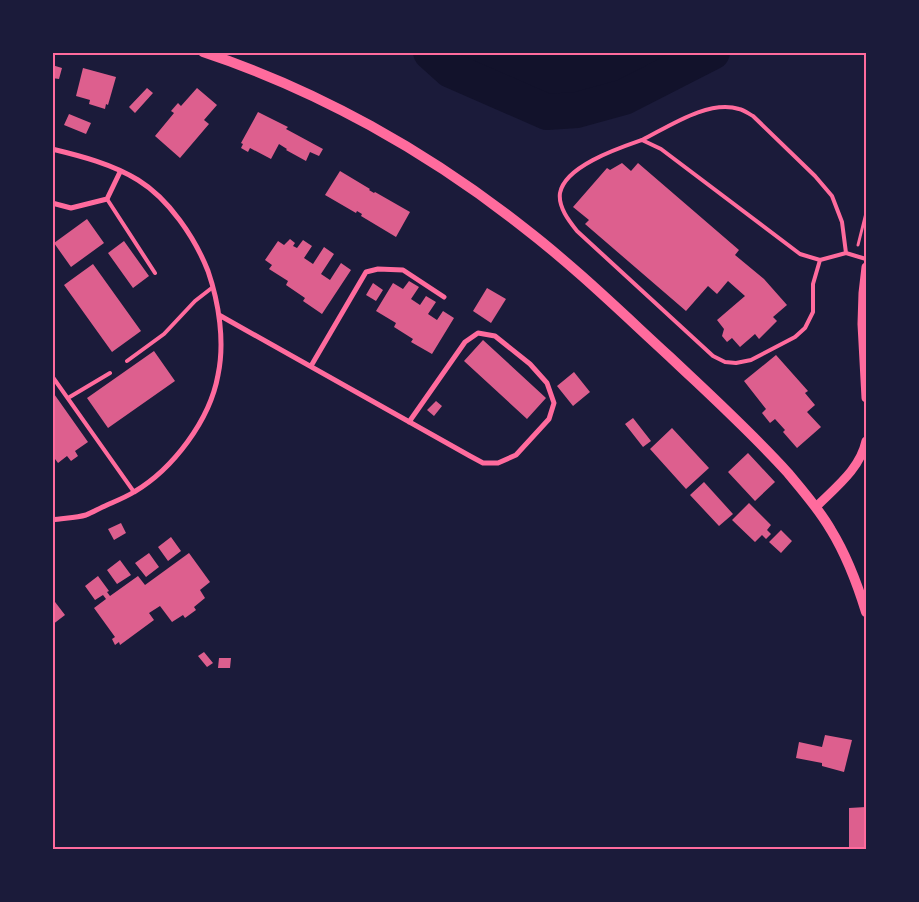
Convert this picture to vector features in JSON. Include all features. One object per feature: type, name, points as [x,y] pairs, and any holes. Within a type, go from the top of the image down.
[{"type":"main road","points":[[203,52],[265,74],[364,122],[447,172],[515,221],[584,278],[763,446],[816,507],[844,552],[857,583],[866,612]]},
{"type":"street","points":[[52,149],[98,162],[138,180],[160,198],[184,225],[200,251],[213,287],[219,315],[220,344],[218,376],[205,415],[188,442],[164,469],[134,492],[86,515],[52,520]]},
{"type":"street","points":[[52,203],[71,208],[107,199],[120,172]]},
{"type":"street","points":[[866,267],[862,324],[866,398]]},
{"type":"street","points":[[310,366],[366,272],[378,269],[403,270],[444,296]]},
{"type":"street","points":[[219,315],[409,422],[483,463],[498,463],[516,455],[549,419],[554,403],[547,383],[530,364],[495,336],[478,333],[464,342],[409,422]]},
{"type":"street","points":[[816,507],[855,467],[864,450],[866,441]]},
{"type":"lane","points":[[820,260],[813,284],[813,312],[805,328],[795,337],[751,360],[736,363],[725,362],[713,356],[577,231],[561,205],[560,195],[564,183],[576,172],[608,152],[642,140],[690,116],[716,107],[728,106],[741,109],[753,116],[815,176],[832,196],[842,222],[846,253]]},
{"type":"lane","points":[[642,140],[662,149],[800,254],[820,260],[846,253],[866,259]]},
{"type":"lane","points":[[107,199],[155,273]]},
{"type":"lane","points":[[127,361],[164,334],[195,301],[213,287]]},
{"type":"lane","points":[[68,398],[110,373]]},
{"type":"lane","points":[[52,376],[134,492]]},
{"type":"path","points":[[855,256],[866,213]]},
{"type":"shaded area","points":[[456,53],[690,53],[569,106]]},
{"type":"building","points":[[52,65],[62,68],[59,79],[52,78]]},
{"type":"building","points":[[83,68],[116,77],[108,105],[106,104],[105,109],[89,104],[90,100],[76,96]]},
{"type":"building","points":[[147,88],[153,93],[135,113],[129,107]]},
{"type":"building","points":[[197,88],[217,105],[204,120],[209,124],[180,158],[155,136],[174,113],[171,111],[178,103],[181,106]]},
{"type":"building","points":[[258,112],[288,127],[286,129],[323,149],[319,156],[310,152],[306,161],[279,144],[271,159],[250,148],[248,152],[241,148],[243,144],[241,143]]},
{"type":"building","points":[[69,114],[91,123],[86,134],[64,125]]},
{"type":"building","points":[[622,163],[631,171],[638,163],[739,250],[735,255],[764,279],[787,305],[773,317],[777,321],[759,339],[755,334],[740,347],[732,338],[727,342],[722,336],[724,329],[717,320],[745,296],[728,281],[717,294],[708,286],[686,311],[585,224],[589,220],[573,207],[607,168],[610,170]]},
{"type":"building","points":[[340,171],[374,193],[410,212],[396,237],[361,216],[362,214],[357,211],[356,213],[325,195]]},
{"type":"building","points":[[87,219],[104,243],[71,267],[54,243]]},
{"type":"building","points":[[290,239],[295,243],[293,246],[297,248],[303,240],[312,246],[304,258],[313,264],[324,247],[334,254],[321,274],[330,280],[341,263],[351,270],[322,314],[303,301],[305,298],[286,285],[288,281],[269,269],[272,265],[265,260],[278,241],[284,245]]},
{"type":"building","points":[[124,241],[149,276],[133,288],[108,253]]},
{"type":"building","points":[[93,264],[141,331],[112,352],[64,285]]},
{"type":"building","points":[[409,281],[419,287],[411,299],[420,305],[426,296],[436,302],[428,314],[437,320],[443,311],[454,318],[432,354],[411,342],[413,339],[394,327],[396,323],[376,311],[393,283],[403,289]]},
{"type":"building","points":[[373,283],[383,290],[376,301],[366,295]]},
{"type":"building","points":[[487,288],[506,299],[491,323],[473,311]]},
{"type":"building","points":[[483,340],[546,398],[527,419],[464,361]]},
{"type":"building","points":[[154,351],[175,381],[108,428],[87,398]]},
{"type":"building","points":[[776,355],[808,391],[805,393],[815,405],[807,412],[821,427],[797,448],[775,419],[770,423],[762,413],[766,409],[744,381]]},
{"type":"building","points":[[574,372],[590,392],[573,406],[557,386]]},
{"type":"building","points":[[52,391],[88,442],[75,451],[78,456],[71,461],[67,456],[58,463],[52,455]]},
{"type":"building","points":[[436,401],[442,406],[434,416],[427,410]]},
{"type":"building","points":[[633,418],[651,441],[643,447],[625,424]]},
{"type":"building","points":[[672,428],[709,468],[686,489],[650,449]]},
{"type":"building","points":[[748,453],[775,482],[755,501],[728,472]]},
{"type":"building","points":[[704,482],[733,514],[719,526],[690,495]]},
{"type":"building","points":[[749,503],[771,525],[767,530],[771,534],[766,539],[762,535],[755,542],[732,520]]},
{"type":"building","points":[[121,523],[126,533],[114,540],[108,529]]},
{"type":"building","points":[[781,530],[792,541],[781,553],[769,542]]},
{"type":"building","points":[[171,537],[181,551],[168,561],[158,547]]},
{"type":"building","points":[[149,553],[159,567],[146,577],[135,563]]},
{"type":"building","points":[[189,553],[210,582],[200,590],[205,598],[194,607],[196,610],[185,618],[183,615],[172,622],[160,606],[149,613],[154,620],[120,645],[119,642],[115,645],[112,639],[115,637],[94,608],[106,599],[103,595],[95,600],[85,586],[98,576],[109,591],[107,592],[110,596],[138,576],[145,585]]},
{"type":"building","points":[[120,560],[131,575],[117,584],[107,570]]},
{"type":"building","points":[[52,598],[65,615],[52,625]]},
{"type":"building","points":[[204,652],[213,663],[207,667],[198,656]]},
{"type":"building","points":[[219,658],[231,658],[230,668],[218,668]]},
{"type":"building","points":[[825,735],[852,740],[844,772],[822,766],[822,763],[796,758],[799,742],[822,747]]},
{"type":"building","points":[[866,807],[866,850],[849,850],[849,808]]},
{"type":"waterway","points":[[431,52],[451,70],[547,112],[577,110],[624,97],[712,52]]}]
